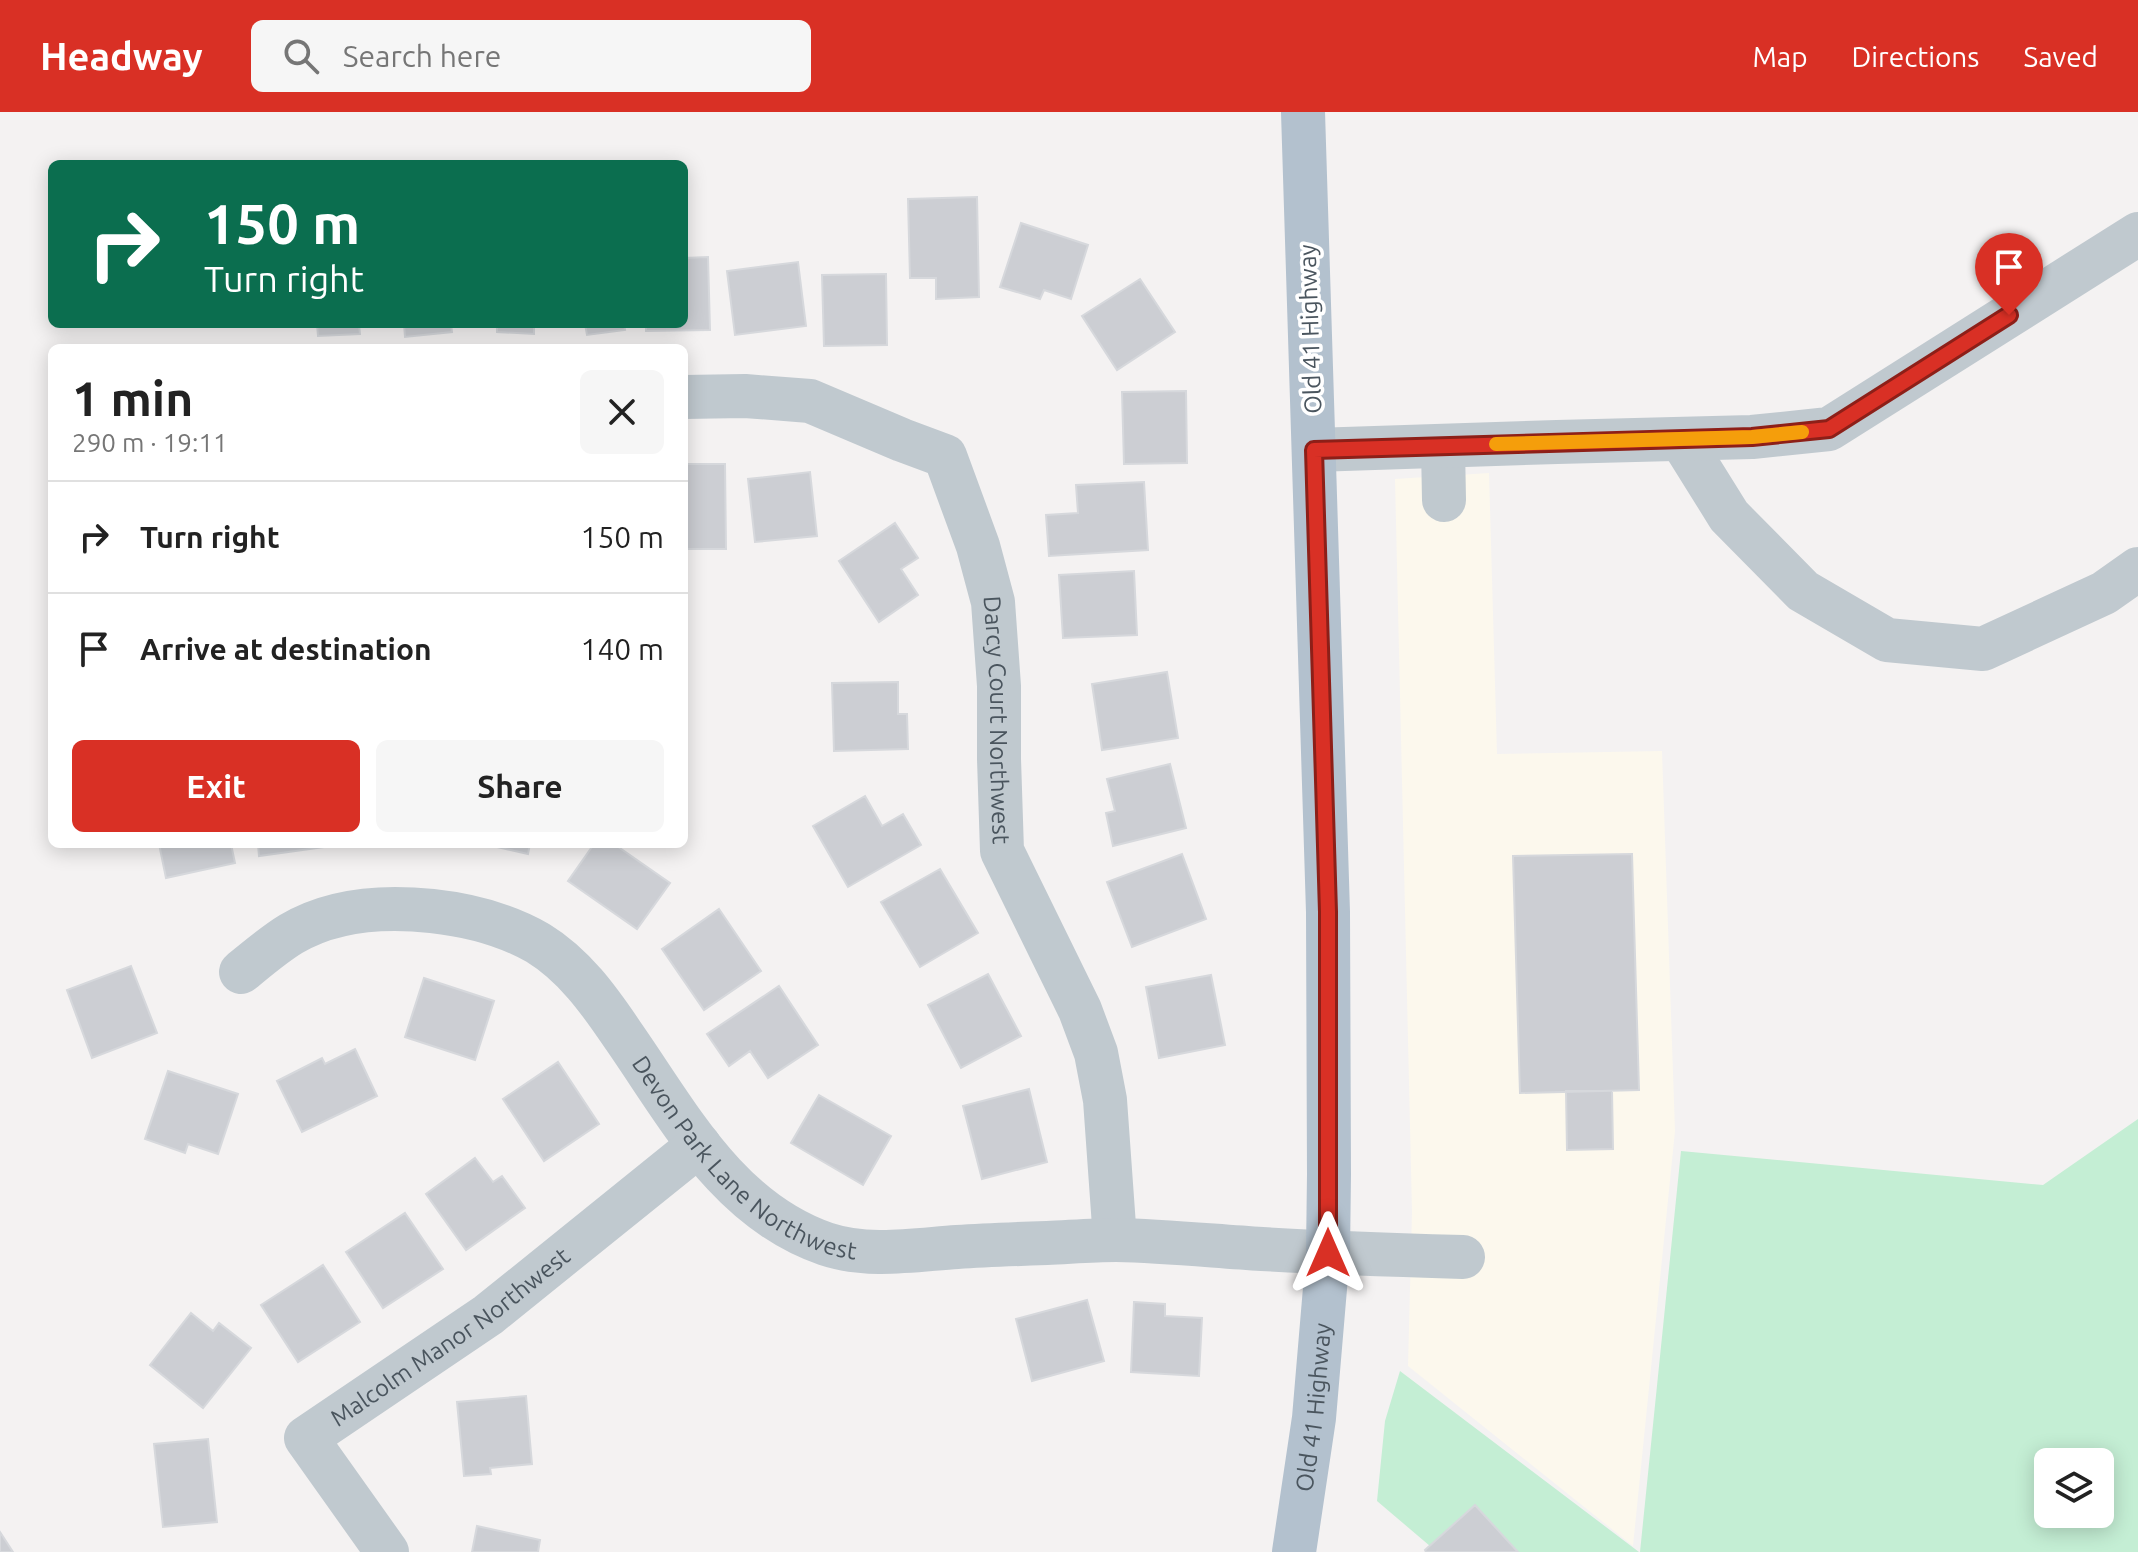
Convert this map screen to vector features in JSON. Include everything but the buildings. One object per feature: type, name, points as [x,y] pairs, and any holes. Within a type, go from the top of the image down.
[{"type":"main road","name":"Old 41 Highway","points":[[1294,1552],[1314,1418],[1328,1253],[1329,954],[1303,112]]},
{"type":"street","points":[[1314,450],[1752,437],[1829,429],[2138,234]]},
{"type":"street","name":"Darcy Court Northwest","points":[[688,397],[745,396],[810,401],[945,456],[978,546],[993,602],[999,686],[1002,851],[1080,1010],[1096,1053],[1105,1100],[1115,1240]]},
{"type":"street","points":[[1681,439],[1729,516],[1803,591],[1887,640],[1983,649],[2104,593],[2138,569]]},
{"type":"street","points":[[1443,447],[1444,500]]},
{"type":"street","name":"Devon Park Lane Northwest","points":[[241,972],[289,935],[318,920],[365,910],[412,909],[460,914],[506,927],[539,944],[567,965],[598,999],[699,1145],[729,1182],[756,1207],[826,1244],[853,1250],[908,1252],[1115,1240],[1328,1253],[1463,1257]]},
{"type":"street","name":"Malcolm Manor Northwest","points":[[387,1552],[306,1438],[488,1315],[699,1145]]},
{"type":"shaded area","points":[[1489,473],[1497,754],[1662,751],[1675,1131],[1633,1546],[1408,1366],[1412,1212],[1395,479]]},
{"type":"green space","points":[[2138,1119],[2138,1552],[1640,1552],[1681,1151],[2043,1185]]},
{"type":"green space","points":[[1400,1371],[1639,1552],[1437,1552],[1377,1501],[1385,1421]]},
{"type":"slow traffic","points":[[1496,444],[1752,437],[1802,432]]},
{"type":"route","points":[[1328,1253],[1328,912],[1314,450],[1752,437],[1829,429],[2009,315]]}]
